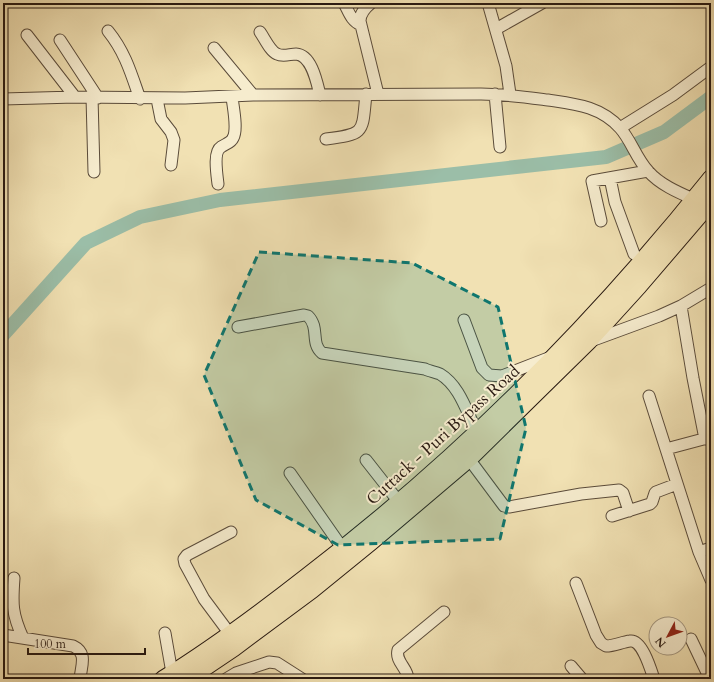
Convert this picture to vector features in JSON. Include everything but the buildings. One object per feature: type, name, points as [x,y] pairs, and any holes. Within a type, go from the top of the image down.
[{"type":"highway","name":"Cuttack - Puri Bypass Road","points":[[188,679],[234,648],[312,590],[469,459],[588,342],[639,286],[706,204],[711,178]]},
{"type":"highway","name":"Cuttack - Puri Bypass Road","points":[[168,676],[230,634],[343,549],[444,464],[557,355],[671,229],[706,204]]},
{"type":"street","points":[[344,3],[352,19],[361,25]]},
{"type":"street","points":[[371,3],[366,7],[360,17],[378,94]]},
{"type":"street","points":[[488,3],[506,66],[510,94]]},
{"type":"street","points":[[496,29],[542,3]]},
{"type":"street","points":[[108,31],[118,43],[128,64],[140,99]]},
{"type":"street","points":[[260,32],[273,51],[278,54],[298,54],[306,58],[316,79],[320,95]]},
{"type":"street","points":[[27,35],[75,97]]},
{"type":"street","points":[[60,40],[95,98],[94,172]]},
{"type":"street","points":[[214,48],[253,95]]},
{"type":"street","points":[[622,130],[711,67]]},
{"type":"street","points":[[326,139],[348,136],[358,132],[362,127],[366,94]]},
{"type":"street","points":[[495,94],[500,147]]},
{"type":"street","points":[[3,99],[75,97],[140,99],[253,95],[510,94],[582,105],[596,110],[608,117],[622,130],[645,167],[667,186],[706,204]]},
{"type":"street","points":[[218,184],[216,154],[220,147],[230,142],[234,137],[235,129],[232,96]]},
{"type":"street","points":[[157,98],[161,119],[173,136],[174,140],[171,165]]},
{"type":"street","points":[[601,221],[592,181],[610,178],[645,167]]},
{"type":"street","points":[[610,178],[614,202],[634,254]]},
{"type":"street","points":[[588,342],[682,306],[711,288]]},
{"type":"street","points":[[666,449],[708,438],[693,378],[682,306]]},
{"type":"street","points":[[238,327],[304,315],[308,316],[314,324],[315,344],[322,352],[424,369],[439,373],[450,381],[456,390],[477,432]]},
{"type":"street","points":[[464,320],[482,368],[489,375],[502,376],[557,355]]},
{"type":"street","points":[[649,396],[699,552],[711,580]]},
{"type":"street","points":[[469,459],[504,506],[509,507],[582,494],[616,490],[623,493],[628,508]]},
{"type":"street","points":[[366,460],[399,502]]},
{"type":"street","points":[[290,473],[343,549]]},
{"type":"street","points":[[612,516],[628,508],[650,504],[656,492],[677,484]]},
{"type":"street","points":[[230,634],[204,599],[185,564],[184,559],[187,555],[231,532]]},
{"type":"street","points":[[699,552],[711,548]]},
{"type":"street","points":[[14,578],[12,602],[17,624],[23,638]]},
{"type":"street","points":[[576,583],[600,643],[606,646],[635,641],[640,645],[654,679]]},
{"type":"street","points":[[408,679],[408,674],[398,660],[398,650],[444,612]]},
{"type":"street","points":[[164,633],[168,676]]},
{"type":"street","points":[[3,635],[73,646],[79,649],[82,653],[80,679]]},
{"type":"street","points":[[691,640],[710,679]]},
{"type":"street","points":[[226,679],[236,673],[269,662],[281,665],[302,679]]},
{"type":"street","points":[[571,666],[582,679]]},
{"type":"highlighted area","points":[[259,252],[412,263],[498,307],[526,428],[500,539],[338,545],[256,500],[204,375]]},
{"type":"waterway","points":[[3,335],[86,243],[140,217],[220,200],[606,157],[664,132],[711,97]]}]
